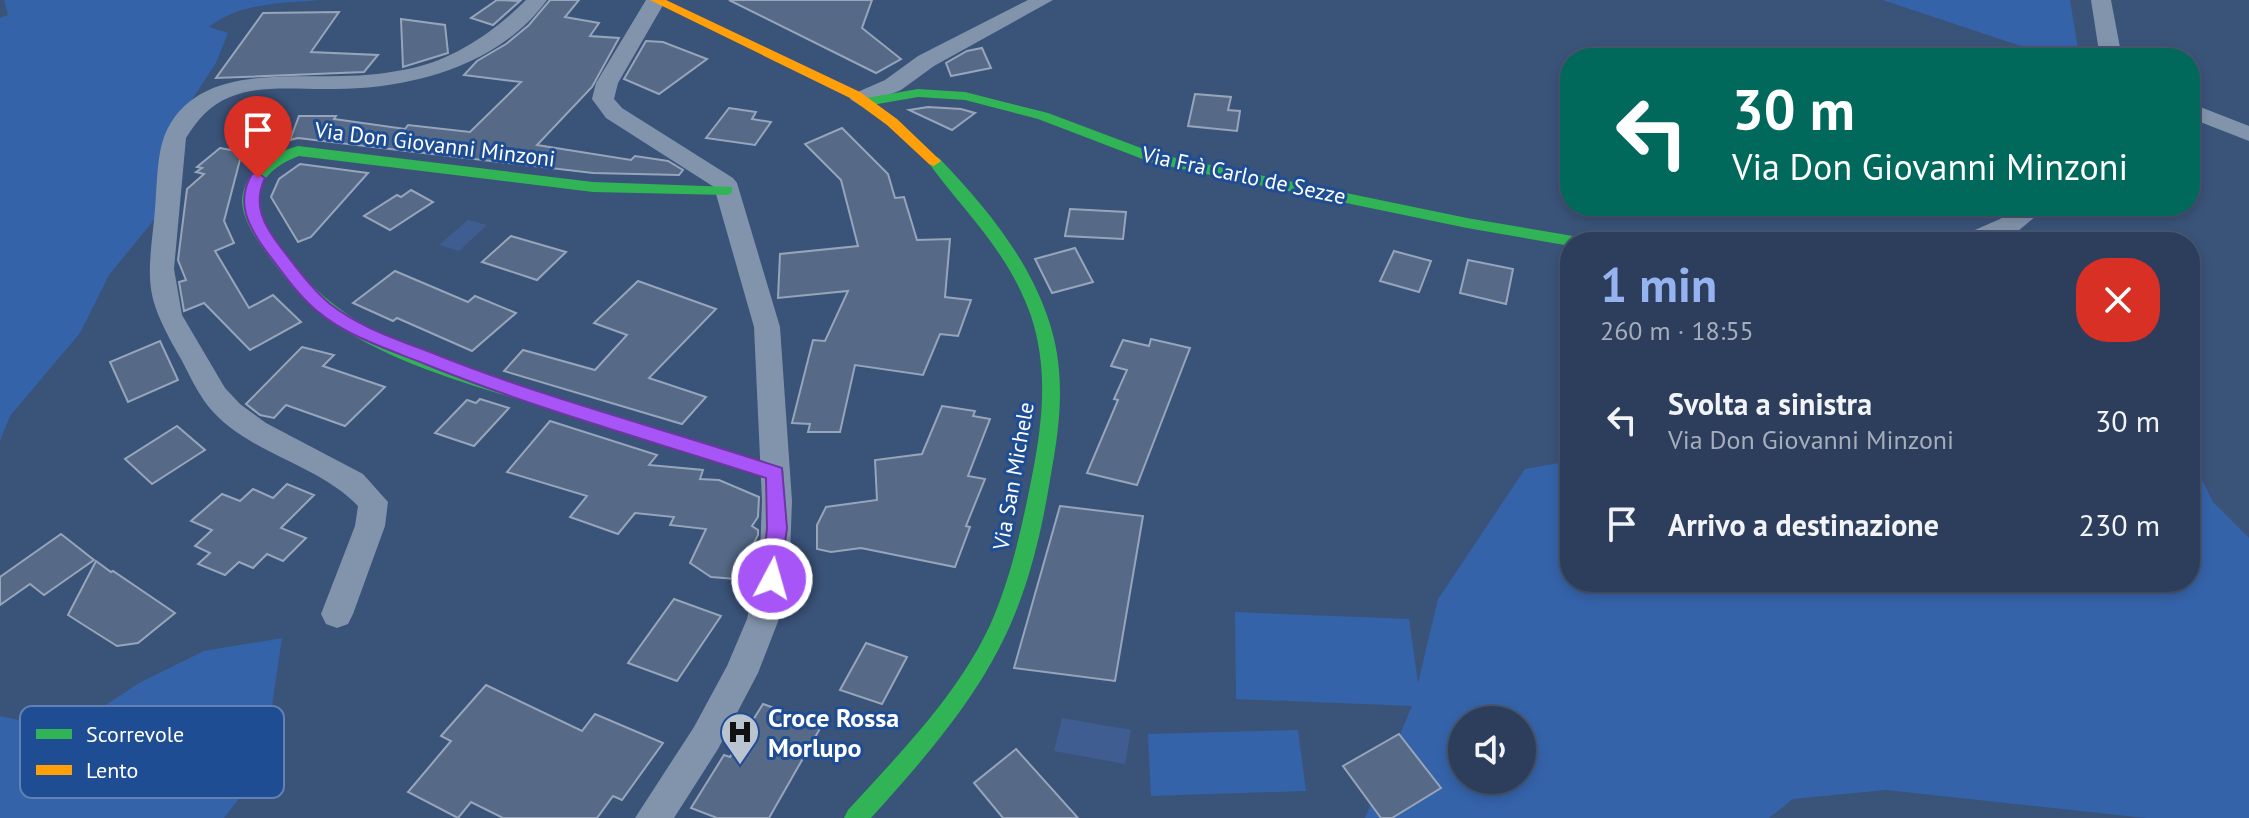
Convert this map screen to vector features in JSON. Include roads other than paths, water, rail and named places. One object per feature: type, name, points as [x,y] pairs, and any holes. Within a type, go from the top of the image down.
[{"type":"street","points":[[337,614],[370,526],[373,502],[353,482],[256,431],[230,412],[215,395],[169,315],[161,269],[175,138],[184,121],[199,106],[233,87],[274,82],[375,80],[448,64],[498,35],[537,0]]},
{"type":"street","points":[[653,818],[720,715],[760,628],[775,554],[775,473],[767,327],[725,183],[614,113],[603,99],[607,83],[656,0]]},
{"type":"street","name":"Via San Michele","points":[[656,0],[864,101],[940,169],[1013,261],[1032,296],[1045,333],[1052,395],[1050,423],[1030,534],[1021,568],[993,641],[939,722],[856,818]]},
{"type":"street","points":[[864,101],[926,61],[1043,0]]},
{"type":"street","points":[[2101,0],[2109,48]]},
{"type":"street","name":"Via Frà Carlo de Sezze","points":[[864,101],[918,93],[965,96],[1043,116],[1125,149],[1167,161],[1467,223],[1560,239]]},
{"type":"street","points":[[2200,114],[2249,134]]},
{"type":"street","name":"Via Don Giovanni Minzoni","points":[[727,190],[593,187],[298,151],[278,158],[263,170],[254,184],[250,204],[261,233],[301,286],[324,308],[360,331],[492,384],[775,473]]},
{"type":"street","points":[[1995,232],[2021,216]]},
{"type":"place","name":"Croce Rossa Morlupo","points":[[740,766]]}]
